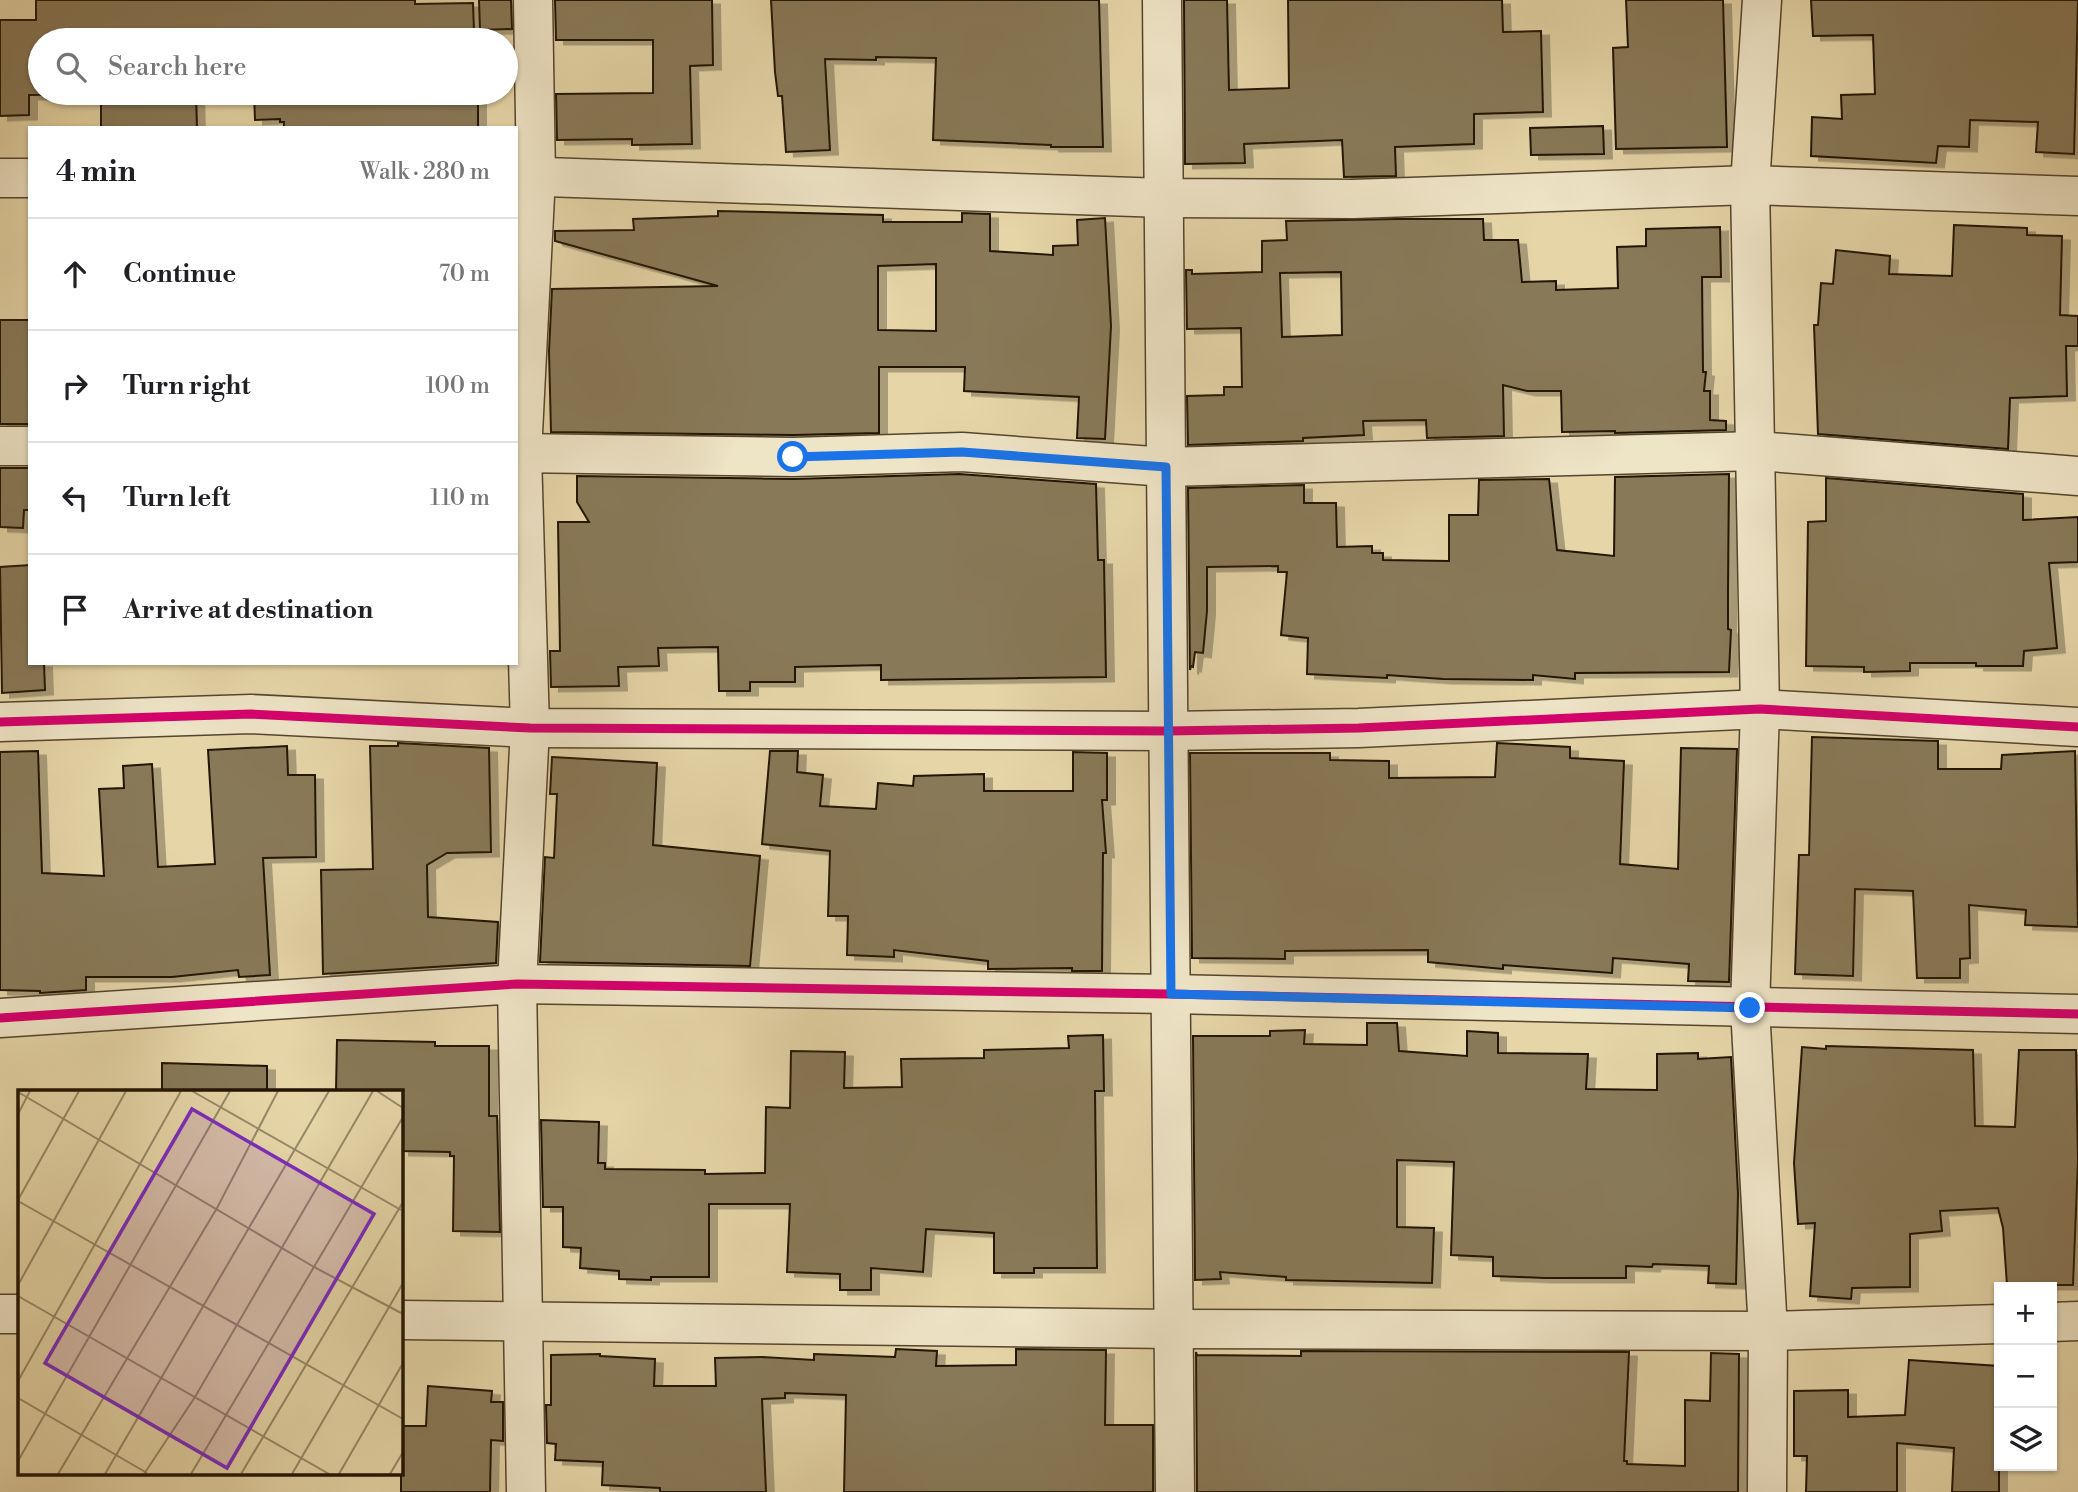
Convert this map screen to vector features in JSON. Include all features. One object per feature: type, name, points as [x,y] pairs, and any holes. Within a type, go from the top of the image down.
[{"type":"street","points":[[526,1492],[517,984],[530,728],[519,453],[533,0]]},
{"type":"street","points":[[1162,0],[1175,1492]]},
{"type":"street","points":[[1762,0],[1750,186],[1760,709],[1750,1008],[1768,1332],[1767,1492]]},
{"type":"street","points":[[526,176],[1164,198],[1353,199],[1750,186],[2078,196]]},
{"type":"street","points":[[0,178],[28,178]]},
{"type":"street","points":[[0,446],[28,446]]},
{"type":"street","points":[[519,453],[793,457],[962,452],[1166,467],[1757,451],[2078,476]]},
{"type":"street","points":[[0,722],[251,714],[530,728],[1168,731],[1359,728],[1760,709],[2078,727]]},
{"type":"street","points":[[0,1018],[517,984],[1171,994],[2078,1014]]},
{"type":"street","points":[[0,1314],[18,1314]]},
{"type":"street","points":[[402,1320],[1174,1329],[1768,1332],[1994,1324]]},
{"type":"street","points":[[2057,1322],[2078,1321]]},
{"type":"building","points":[[36,0],[415,0],[415,4],[473,3],[474,28],[28,28],[29,115],[0,116],[0,20],[36,20]]},
{"type":"building","points":[[479,0],[511,0],[512,28],[480,28]]},
{"type":"building","points":[[555,0],[712,0],[713,65],[690,66],[692,144],[632,145],[632,139],[557,140],[556,94],[653,93],[653,40],[556,40]]},
{"type":"building","points":[[771,0],[1099,0],[1103,147],[1051,147],[933,140],[936,58],[876,57],[876,60],[825,59],[830,150],[786,152],[782,96],[778,96],[775,72]]},
{"type":"building","points":[[1184,0],[1227,0],[1229,90],[1289,88],[1288,0],[1502,0],[1503,32],[1541,31],[1543,112],[1474,114],[1474,144],[1395,147],[1396,176],[1344,177],[1342,140],[1244,144],[1245,163],[1185,164]]},
{"type":"building","points":[[1626,0],[1723,0],[1727,147],[1616,149],[1613,48],[1628,47]]},
{"type":"building","points":[[1811,0],[2078,0],[2074,154],[2036,152],[2038,122],[1970,120],[1969,147],[1938,146],[1936,163],[1811,156],[1812,117],[1842,119],[1841,95],[1875,94],[1873,35],[1813,36]]},
{"type":"building","points":[[101,105],[196,105],[197,126],[101,126]]},
{"type":"building","points":[[254,105],[478,105],[478,126],[284,126],[280,119],[255,120]]},
{"type":"building","points":[[1603,126],[1604,154],[1531,155],[1530,128]]},
{"type":"building","points":[[718,211],[883,215],[883,222],[962,222],[962,213],[990,214],[990,251],[1053,255],[1053,246],[1078,245],[1077,220],[1105,218],[1111,326],[1105,439],[1077,438],[1079,397],[964,391],[965,367],[879,367],[879,433],[793,435],[551,432],[549,351],[552,289],[718,286],[555,241],[555,231],[634,230],[633,219],[718,216]],"holes":[[[936,264],[936,331],[878,330],[878,266]]]},
{"type":"building","points":[[1483,219],[1484,240],[1518,240],[1522,282],[1556,281],[1556,290],[1618,288],[1617,247],[1646,246],[1646,229],[1720,227],[1721,277],[1702,277],[1703,372],[1706,372],[1704,391],[1710,391],[1710,420],[1726,421],[1726,430],[1562,432],[1561,391],[1527,391],[1503,385],[1504,436],[1427,438],[1426,420],[1363,421],[1364,435],[1303,438],[1303,441],[1188,445],[1187,396],[1224,395],[1224,387],[1242,387],[1241,328],[1187,329],[1186,270],[1192,270],[1192,274],[1262,272],[1262,241],[1287,240],[1286,221]],"holes":[[[1341,272],[1342,335],[1282,337],[1280,273]]]},
{"type":"building","points":[[1954,225],[2027,228],[2027,235],[2062,236],[2060,315],[2078,316],[2078,346],[2066,346],[2067,396],[2010,398],[2008,449],[1818,434],[1814,325],[1818,325],[1821,283],[1833,284],[1836,250],[1890,256],[1889,274],[1952,276]]},
{"type":"building","points":[[0,320],[28,320],[28,424],[0,424]]},
{"type":"building","points":[[0,468],[28,468],[28,510],[24,510],[23,528],[0,527]]},
{"type":"building","points":[[959,474],[1096,484],[1098,560],[1104,560],[1106,677],[881,680],[881,665],[795,667],[795,682],[750,682],[750,691],[719,691],[718,647],[658,648],[659,666],[618,667],[619,686],[551,687],[550,651],[560,651],[558,522],[589,522],[577,502],[577,476],[794,479]]},
{"type":"building","points":[[1729,474],[1729,672],[1575,673],[1575,679],[1533,675],[1533,680],[1307,674],[1308,638],[1281,635],[1287,572],[1278,572],[1278,566],[1207,567],[1203,653],[1195,652],[1190,670],[1188,488],[1304,485],[1304,503],[1336,503],[1337,547],[1372,546],[1372,553],[1383,553],[1383,560],[1449,561],[1449,515],[1478,515],[1479,480],[1549,479],[1557,550],[1614,556],[1615,477]]},
{"type":"building","points":[[1826,478],[2023,494],[2023,520],[2078,517],[2078,562],[2049,563],[2057,648],[2024,651],[2023,666],[1910,663],[1910,671],[1864,672],[1864,667],[1806,666],[1808,522],[1826,521]]},
{"type":"building","points":[[28,565],[28,665],[44,665],[45,690],[2,693],[0,567]]},
{"type":"building","points":[[1812,737],[1938,741],[1938,769],[2001,769],[2002,755],[2075,751],[2078,927],[2025,925],[2026,910],[1969,905],[1970,958],[1960,959],[1960,978],[1917,978],[1913,891],[1855,889],[1853,976],[1795,974],[1799,855],[1809,855]]},
{"type":"building","points":[[398,743],[489,748],[491,852],[447,853],[427,865],[428,917],[498,922],[496,963],[323,974],[321,870],[373,869],[370,746],[398,746]]},
{"type":"building","points":[[1497,743],[1570,747],[1570,758],[1624,761],[1620,864],[1678,869],[1681,748],[1737,749],[1729,982],[1688,981],[1689,964],[1613,958],[1612,973],[1503,965],[1503,969],[1428,962],[1428,950],[1285,951],[1285,959],[1192,958],[1190,753],[1330,753],[1330,760],[1389,761],[1389,778],[1495,777]]},
{"type":"building","points":[[287,746],[288,775],[315,775],[316,857],[263,858],[270,975],[239,977],[238,970],[172,977],[86,977],[86,990],[40,993],[0,990],[0,752],[38,751],[42,873],[104,876],[99,789],[124,788],[123,766],[152,764],[158,867],[215,864],[208,750]]},
{"type":"building","points":[[770,751],[798,751],[797,772],[823,775],[820,806],[876,809],[878,783],[913,786],[914,776],[984,774],[984,791],[1073,791],[1073,752],[1107,753],[1107,800],[1102,800],[1106,853],[1103,853],[1102,971],[1072,971],[1072,968],[988,969],[988,961],[894,950],[894,957],[847,955],[848,916],[828,916],[830,851],[762,844]]},
{"type":"building","points":[[552,757],[657,763],[653,845],[760,856],[750,966],[540,962],[545,857],[554,858],[557,794],[550,794]]},
{"type":"building","points":[[1367,1023],[1397,1023],[1399,1051],[1467,1056],[1467,1031],[1498,1033],[1498,1053],[1588,1054],[1586,1089],[1657,1090],[1657,1054],[1698,1053],[1698,1059],[1731,1057],[1738,1194],[1736,1284],[1708,1283],[1709,1266],[1653,1264],[1652,1267],[1626,1266],[1626,1278],[1493,1276],[1493,1257],[1451,1255],[1454,1162],[1397,1160],[1397,1227],[1434,1228],[1432,1283],[1286,1280],[1286,1277],[1220,1272],[1221,1279],[1195,1280],[1193,1036],[1270,1036],[1270,1031],[1305,1030],[1304,1044],[1367,1045]]},
{"type":"building","points":[[1103,1035],[1104,1091],[1095,1091],[1097,1268],[1034,1268],[1034,1273],[994,1273],[994,1233],[926,1229],[923,1272],[871,1268],[871,1290],[840,1290],[840,1274],[787,1272],[790,1204],[709,1204],[709,1277],[619,1279],[619,1271],[580,1268],[581,1248],[563,1247],[563,1207],[543,1207],[541,1120],[599,1122],[598,1163],[605,1163],[605,1169],[705,1170],[705,1174],[765,1173],[766,1107],[790,1108],[791,1051],[845,1052],[844,1088],[902,1087],[901,1059],[984,1058],[984,1050],[1069,1048],[1068,1036]]},
{"type":"building","points":[[337,1040],[435,1042],[435,1046],[489,1046],[489,1116],[497,1116],[500,1232],[453,1231],[454,1156],[450,1156],[450,1152],[402,1151],[402,1090],[336,1090]]},
{"type":"building","points":[[1826,1046],[1973,1050],[1975,1126],[2015,1127],[2019,1050],[2076,1050],[2078,1160],[2073,1285],[2057,1285],[2057,1282],[2007,1282],[2003,1228],[1998,1208],[1940,1211],[1942,1231],[1910,1234],[1910,1287],[1852,1288],[1851,1299],[1810,1296],[1815,1223],[1798,1224],[1794,1163],[1802,1047],[1826,1049]]},
{"type":"building","points":[[162,1063],[267,1066],[267,1090],[162,1090]]},
{"type":"building","points":[[896,1349],[937,1351],[936,1366],[1016,1365],[1016,1349],[1106,1350],[1105,1425],[1153,1425],[1153,1492],[844,1492],[846,1395],[785,1393],[785,1398],[762,1399],[766,1492],[660,1492],[660,1488],[602,1485],[603,1462],[555,1460],[556,1444],[547,1443],[546,1405],[551,1405],[551,1355],[600,1354],[655,1359],[654,1386],[716,1386],[715,1358],[814,1360],[814,1354],[895,1357]]},
{"type":"building","points":[[1301,1351],[1629,1352],[1624,1461],[1627,1461],[1627,1464],[1685,1466],[1685,1400],[1710,1401],[1711,1353],[1739,1354],[1738,1492],[1197,1492],[1196,1352],[1197,1355],[1301,1356]]},
{"type":"building","points":[[1909,1360],[1994,1366],[1994,1471],[1999,1471],[1999,1492],[1952,1492],[1954,1448],[1897,1443],[1897,1492],[1806,1492],[1807,1456],[1794,1456],[1794,1391],[1848,1390],[1848,1417],[1905,1415]]},
{"type":"building","points":[[428,1386],[492,1391],[491,1402],[503,1402],[503,1441],[491,1440],[490,1492],[401,1492],[402,1426],[426,1426]]},
{"type":"cycle path","points":[[0,722],[251,714],[530,728],[1168,731],[1359,728],[1760,709],[2078,727]]},
{"type":"cycle path","points":[[0,1018],[517,984],[1170,994],[2078,1014]]},
{"type":"route","points":[[793,457],[962,452],[1166,467],[1171,994],[1750,1008]]}]
